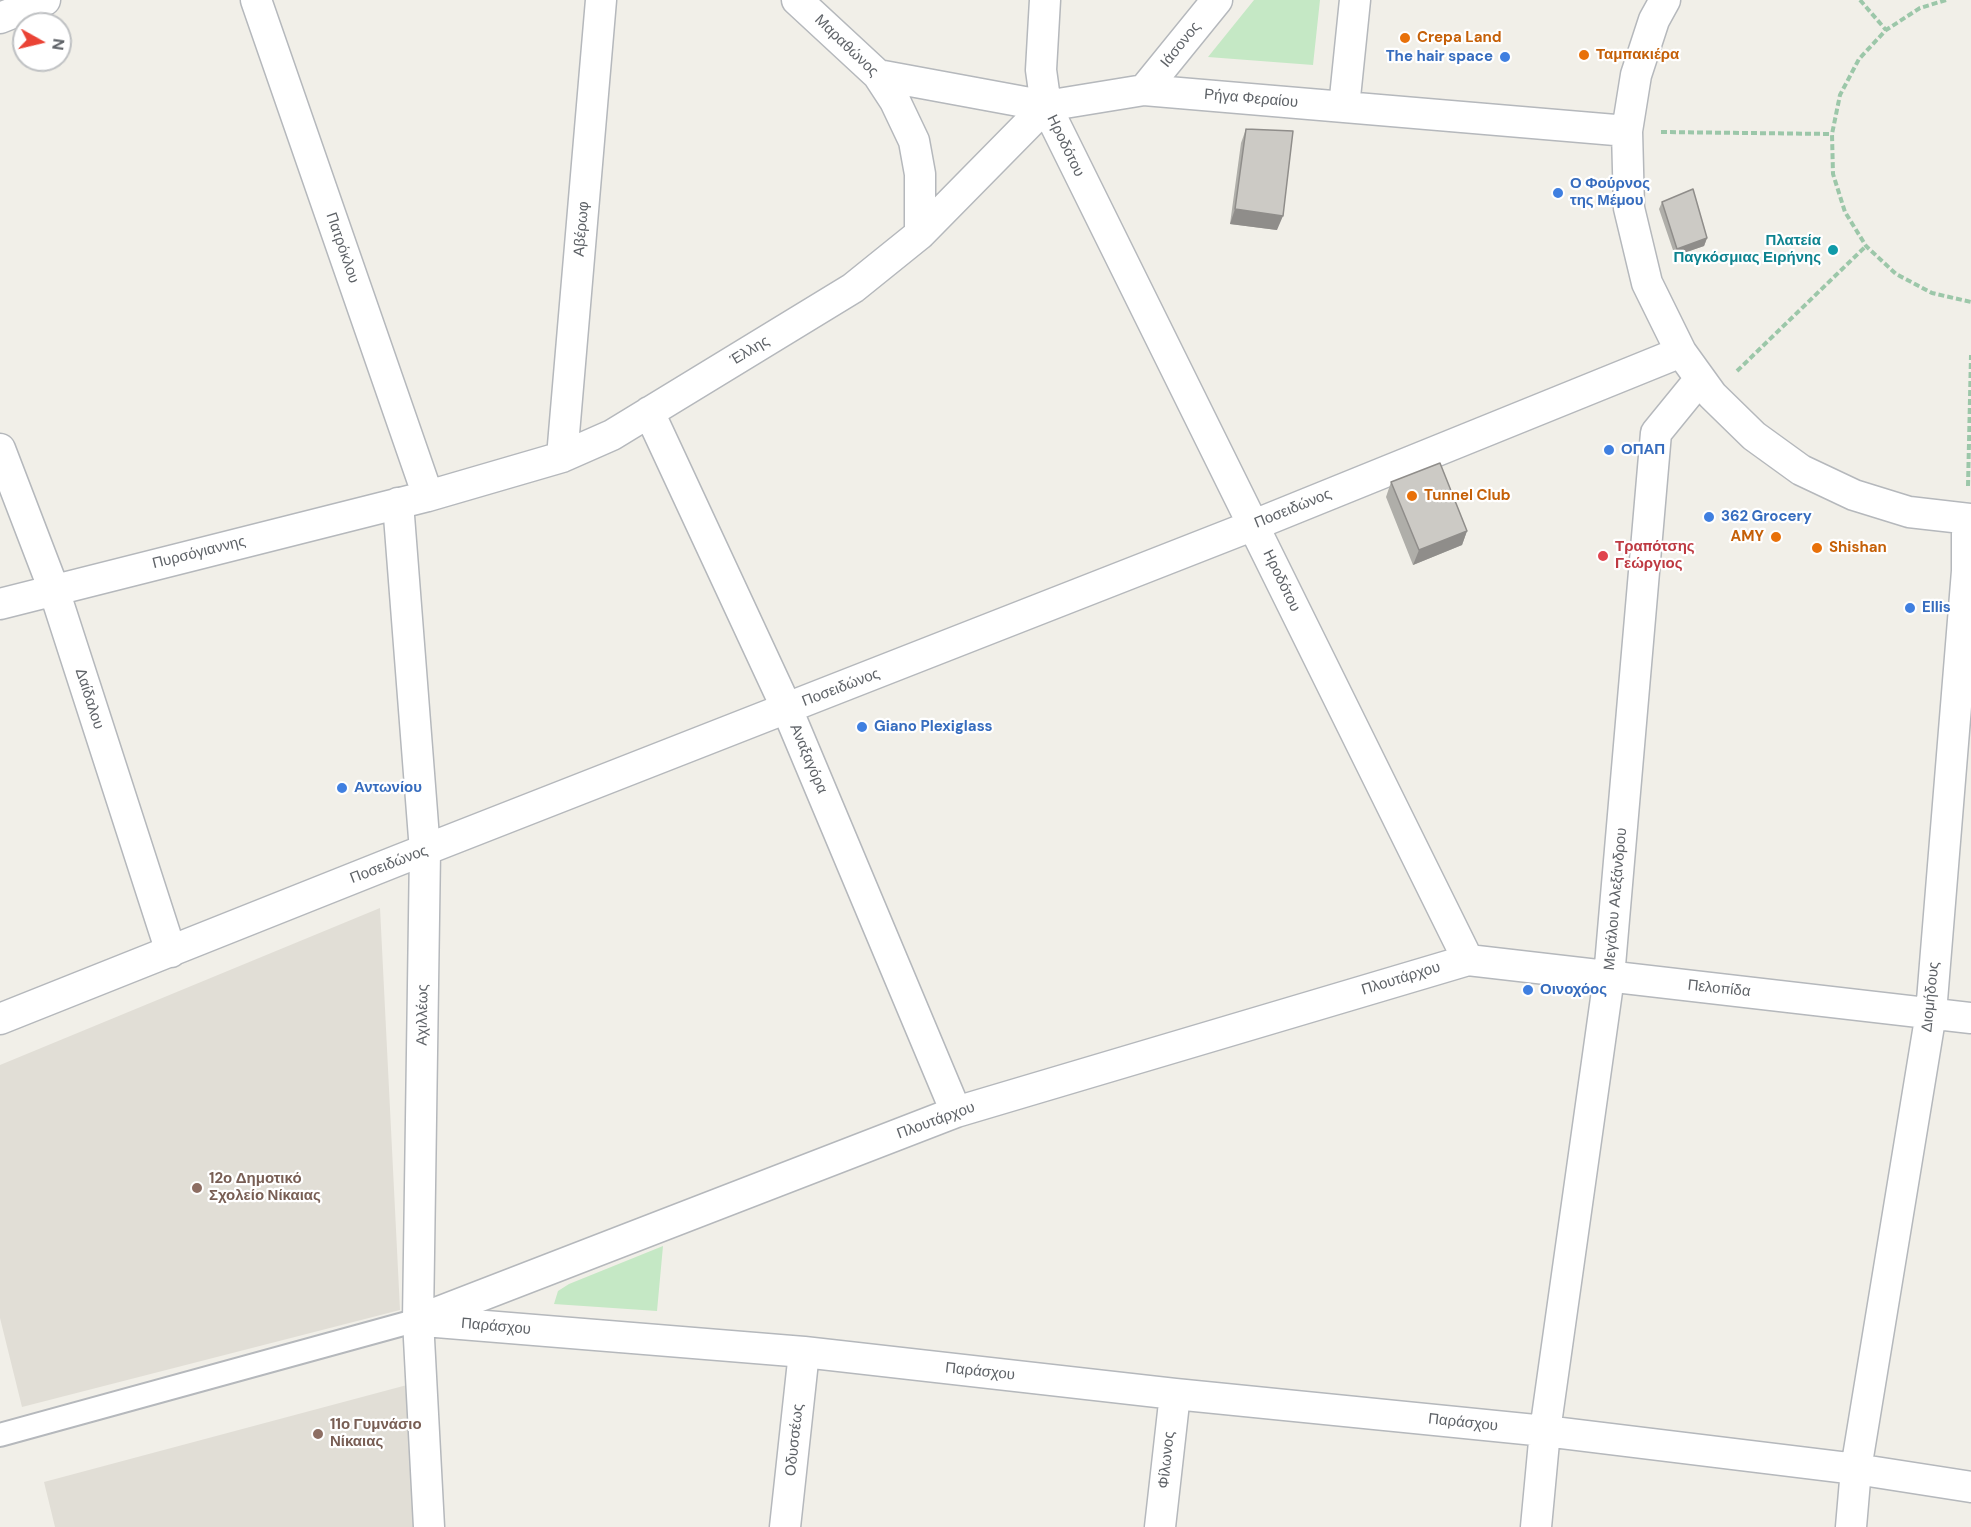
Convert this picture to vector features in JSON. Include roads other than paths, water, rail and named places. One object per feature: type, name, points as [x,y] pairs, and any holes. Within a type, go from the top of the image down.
[{"type":"street","points":[[0,18],[45,0]]},
{"type":"street","name":"Πατρόκλου","points":[[256,0],[428,496]]},
{"type":"street","name":"Αβέρωφ","points":[[562,458],[601,0]]},
{"type":"street","name":"Μαραθώνος","points":[[797,0],[878,75],[895,101],[914,141],[920,174],[920,234]]},
{"type":"street","name":"Ηροδότου","points":[[1044,0],[1041,70],[1046,106],[1468,960]]},
{"type":"street","name":"Ιάσονος","points":[[1144,90],[1217,0]]},
{"type":"street","points":[[1344,107],[1355,0]]},
{"type":"street","points":[[1665,0],[1654,20],[1636,75],[1627,131],[1629,208],[1647,283],[1681,352],[1706,387],[1754,436],[1802,470],[1854,495],[1910,512],[1969,520]]},
{"type":"street","name":"Ρήγα Φεραίου","points":[[878,75],[1046,106],[1144,90],[1627,131]]},
{"type":"street","name":"Έλλης","points":[[398,503],[562,458],[612,435],[854,288],[920,234],[1046,106]]},
{"type":"street","name":"Ποσειδώνος","points":[[0,1019],[1254,525],[1681,352]]},
{"type":"street","name":"Μεγάλου Αλεξάνδρου","points":[[1536,1527],[1545,1431],[1609,977],[1656,433],[1706,387]]},
{"type":"street","name":"Αναξαγόρα","points":[[649,412],[787,709],[956,1112]]},
{"type":"street","name":"Δαίδαλου","points":[[0,448],[54,590],[171,952]]},
{"type":"street","name":"Πυρσόγιαννης","points":[[0,604],[398,503]]},
{"type":"street","name":"Αχιλλέως","points":[[398,503],[425,851],[418,1320],[429,1527]]},
{"type":"street","name":"Διομήδους","points":[[1851,1527],[1856,1469],[1931,1013],[1967,571],[1969,520]]},
{"type":"street","name":"Πελοπίδα","points":[[1468,960],[1971,1018]]},
{"type":"street","name":"Πλουτάρχου","points":[[418,1320],[956,1112],[1468,960]]},
{"type":"street","name":"Παράσχου","points":[[0,1435],[418,1320],[804,1352],[1175,1394],[1545,1431],[1856,1469],[1971,1487]]},
{"type":"street","name":"Οδυσσέως","points":[[785,1527],[804,1352]]},
{"type":"street","name":"Φίλωνος","points":[[1160,1527],[1175,1394]]},
{"type":"place","name":"Crepa Land","points":[[1405,38]]},
{"type":"place","name":"Ταμπακιέρα","points":[[1584,55]]},
{"type":"place","name":"The hair space","points":[[1505,57]]},
{"type":"place","name":"Ο Φούρνος της Μέμου","points":[[1558,193]]},
{"type":"place","name":"Πλατεία Παγκόσμιας Ειρήνης","points":[[1833,250]]},
{"type":"place","name":"ΟΠΑΠ","points":[[1609,450]]},
{"type":"place","name":"Tunnel Club","points":[[1412,496]]},
{"type":"place","name":"362 Grocery","points":[[1709,517]]},
{"type":"place","name":"AMY","points":[[1776,537]]},
{"type":"place","name":"Shishan","points":[[1817,548]]},
{"type":"place","name":"Τραπότσης Γεώργιος","points":[[1603,556]]},
{"type":"place","name":"Ellis","points":[[1910,608]]},
{"type":"place","name":"Giano Plexiglass","points":[[862,727]]},
{"type":"place","name":"Αντωνίου","points":[[342,788]]},
{"type":"place","name":"Οινοχόος","points":[[1528,990]]},
{"type":"place","name":"12ο Δημοτικό Σχολείο Νίκαιας","points":[[197,1188]]},
{"type":"place","name":"11ο Γυμνάσιο Νίκαιας","points":[[318,1434]]}]
